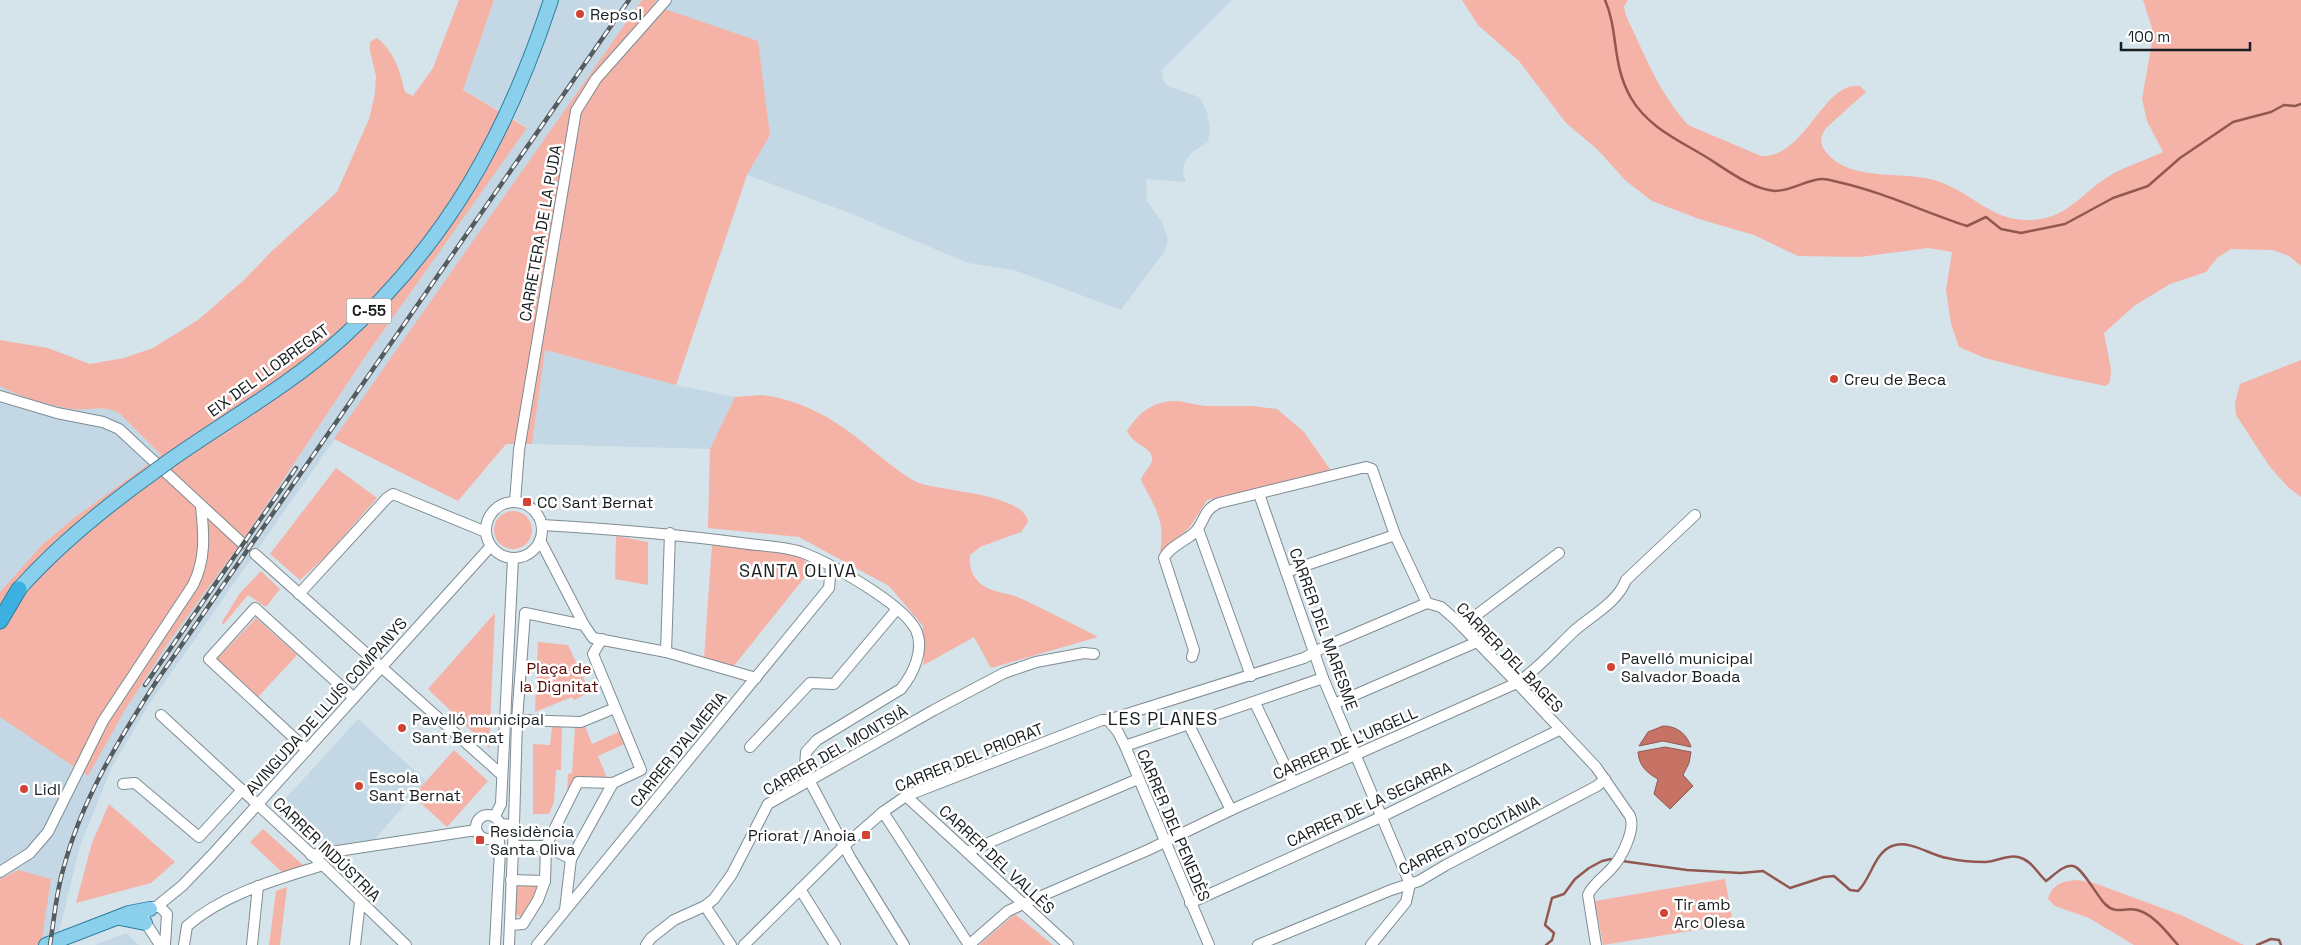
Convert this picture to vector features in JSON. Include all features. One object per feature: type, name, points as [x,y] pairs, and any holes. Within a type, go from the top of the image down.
[{"type":"highway","points":[[0,605],[19,589]]},
{"type":"highway","points":[[0,621],[19,589]]},
{"type":"highway","name":"EIX DEL LLOBREGAT","points":[[0,613],[19,589]]},
{"type":"main road","name":"EIX DEL LLOBREGAT","points":[[19,589],[63,543],[121,495],[264,398],[334,345],[384,297],[413,264],[454,210],[486,158],[510,108],[551,0]]},
{"type":"main road","points":[[46,945],[116,918],[153,908]]},
{"type":"main road","points":[[116,918],[147,926]]},
{"type":"street","name":"CARRETERA DE LA PUDA","points":[[515,502],[519,450],[576,111],[596,79],[666,0]]},
{"type":"street","points":[[0,396],[56,414],[103,422],[119,429],[135,441],[201,506],[242,543]]},
{"type":"street","points":[[1192,657],[1194,650],[1164,558],[1168,552],[1198,529],[1205,513],[1213,505],[1366,467],[1372,469],[1395,536],[1427,603],[1315,652],[1251,676],[1198,529]]},
{"type":"street","points":[[299,594],[387,498],[393,494],[486,532]]},
{"type":"street","name":"CARRER DEL MARESME","points":[[1259,494],[1323,678],[1410,884]]},
{"type":"street","points":[[515,502],[532,508],[542,525],[540,540],[529,554],[513,558],[504,556],[491,546],[486,532],[489,517],[494,510],[500,505],[515,502]]},
{"type":"street","points":[[0,872],[30,852],[48,832],[103,721],[193,585],[200,572],[204,554],[201,506]]},
{"type":"street","name":"CARRER DE L'URGELL","points":[[969,945],[1008,911],[1164,843],[1231,810],[1516,683],[1529,674],[1575,630],[1622,591],[1626,580],[1695,515]]},
{"type":"street","points":[[542,525],[670,533],[800,552],[860,582],[908,619],[916,631],[918,646],[917,662],[910,678],[901,689],[817,740],[806,752],[805,767],[808,780],[844,846],[904,945]]},
{"type":"street","points":[[666,652],[670,533]]},
{"type":"street","points":[[1286,572],[1395,536]]},
{"type":"street","points":[[540,540],[584,625],[593,638],[666,652],[756,678]]},
{"type":"street","name":"AVINGUDA DE LLUÍS COMPANYS","points":[[182,886],[491,546]]},
{"type":"street","points":[[1462,626],[1559,553]]},
{"type":"street","points":[[255,554],[502,775]]},
{"type":"street","points":[[495,945],[500,850],[498,825],[501,804],[513,558]]},
{"type":"street","name":"CARRER D'ALMERIA","points":[[536,945],[828,588],[831,567]]},
{"type":"street","name":"CARRER DEL BAGES","points":[[1427,603],[1441,607],[1462,626],[1605,779],[1628,812],[1633,824],[1631,834],[1614,866],[1588,895],[1596,945]]},
{"type":"street","points":[[307,750],[209,659],[255,608],[354,698]]},
{"type":"street","points":[[750,746],[810,683],[834,684],[897,609]]},
{"type":"street","points":[[509,945],[517,720],[525,613],[584,625]]},
{"type":"street","points":[[510,925],[523,924],[538,900],[545,881],[546,846],[578,782],[613,783],[641,770],[593,654],[602,639]]},
{"type":"street","points":[[1334,704],[1477,642]]},
{"type":"street","name":"CARRER DEL MONTSIÀ","points":[[646,945],[650,938],[674,920],[706,906],[732,874],[768,804],[1004,672],[1045,660],[1084,653],[1094,654]]},
{"type":"street","name":"CARRER DEL PRIORAT","points":[[744,945],[844,846],[883,812],[906,796],[1102,720],[1108,720],[1251,676]]},
{"type":"street","points":[[1125,746],[1323,678]]},
{"type":"street","points":[[1255,702],[1293,782]]},
{"type":"street","points":[[517,720],[581,722],[615,708]]},
{"type":"street","name":"CARRER INDÚSTRIA","points":[[161,715],[323,865],[406,945]]},
{"type":"street","name":"CARRER DEL PENEDÈS","points":[[1108,720],[1118,732],[1125,746],[1164,843],[1209,945]]},
{"type":"street","points":[[1189,725],[1231,810]]},
{"type":"street","name":"CARRER DE LA SEGARRA","points":[[1190,903],[1381,817],[1559,730]]},
{"type":"street","points":[[966,852],[1138,779]]},
{"type":"street","name":"CARRER D'OCCITÀNIA","points":[[1258,945],[1410,884],[1597,786],[1605,779]]},
{"type":"street","points":[[123,784],[135,783],[199,838],[242,790]]},
{"type":"street","points":[[565,910],[571,859],[613,783]]},
{"type":"street","name":"CARRER DEL VALLÈS","points":[[906,796],[1068,945]]},
{"type":"street","points":[[883,812],[969,945]]},
{"type":"street","points":[[488,839],[482,837],[476,830],[477,822],[481,816],[488,814],[498,825],[514,825]]},
{"type":"street","points":[[488,839],[498,825]]},
{"type":"street","points":[[311,855],[476,830]]},
{"type":"street","points":[[488,839],[499,868]]},
{"type":"street","points":[[512,846],[546,846],[571,859]]},
{"type":"street","points":[[184,945],[187,926],[200,914],[217,904],[258,886],[323,865]]},
{"type":"street","points":[[511,880],[545,881]]},
{"type":"street","points":[[1371,945],[1406,902],[1410,884]]},
{"type":"street","points":[[160,945],[147,926],[144,916],[182,886]]},
{"type":"street","points":[[167,914],[182,886]]},
{"type":"street","points":[[252,945],[258,886]]},
{"type":"street","points":[[800,889],[832,944]]},
{"type":"street","points":[[355,945],[360,902]]},
{"type":"street","points":[[706,906],[731,945]]},
{"type":"street","points":[[153,908],[162,909],[167,914],[165,945]]},
{"type":"street","points":[[147,926],[156,931],[166,926]]},
{"type":"shaded area","points":[[494,0],[642,0],[148,706],[112,767],[80,846],[56,945],[41,945],[42,929],[18,870],[0,879],[0,717],[88,775],[125,710],[168,643],[245,537],[367,354],[527,127],[463,90]]},
{"type":"shaded area","points":[[657,0],[1232,0],[1162,70],[1163,79],[1167,86],[1199,97],[1207,111],[1210,129],[1208,142],[1191,153],[1184,163],[1183,173],[1186,182],[1146,179],[1147,201],[1162,222],[1168,240],[1164,252],[1121,310],[1014,270],[968,263],[852,214],[747,175],[770,135],[758,42],[652,5]]},
{"type":"shaded area","points":[[545,350],[676,385],[735,397],[710,449],[532,444]]},
{"type":"shaded area","points":[[0,386],[30,398],[71,409],[112,409],[120,414],[161,455],[74,518],[42,545],[0,592]]},
{"type":"shaded area","name":"Escola Sant Bernat","points":[[358,719],[426,781],[373,841],[324,848],[278,807]]},
{"type":"shaded area","points":[[1663,726],[1673,727],[1681,732],[1687,738],[1691,747],[1663,741],[1639,746],[1648,732]]},
{"type":"shaded area","points":[[1665,747],[1691,752],[1689,763],[1683,775],[1693,786],[1670,809],[1654,794],[1658,779],[1644,768],[1638,752]]},
{"type":"shaded area","points":[[126,933],[139,945],[95,945]]},
{"type":"green space","points":[[459,0],[494,0],[463,90],[527,128],[367,354],[245,537],[168,643],[125,710],[88,776],[0,717],[0,592],[42,545],[74,518],[161,455],[120,414],[114,411],[108,409],[71,409],[25,397],[0,386],[0,340],[48,348],[90,364],[124,358],[153,348],[198,320],[244,280],[272,251],[337,192],[369,119],[375,94],[376,76],[370,51],[370,42],[377,38],[388,50],[399,70],[405,92],[413,96],[433,68]]},
{"type":"green space","points":[[642,0],[657,0],[653,5],[758,41],[770,135],[747,175],[676,385],[545,350],[532,444],[506,444],[458,501],[334,439]]},
{"type":"green space","points":[[1462,0],[1628,0],[1624,6],[1628,21],[1668,99],[1688,125],[1761,156],[1777,153],[1790,145],[1835,95],[1847,88],[1860,86],[1866,92],[1826,128],[1822,134],[1821,143],[1824,149],[1837,162],[1864,172],[1911,176],[1940,182],[1999,214],[2025,220],[2041,219],[2061,212],[2111,175],[2163,152],[2147,121],[2142,99],[2153,37],[2143,0],[2301,0],[2301,266],[2289,256],[2273,250],[2231,249],[2217,258],[2206,272],[2170,284],[2134,306],[2104,333],[2111,369],[2110,382],[2106,386],[1985,358],[1959,347],[1951,324],[1946,290],[1952,252],[1928,248],[1860,257],[1798,256],[1754,235],[1699,219],[1652,201],[1626,181],[1597,149],[1566,123],[1519,61],[1478,25]]},
{"type":"green space","points":[[2301,360],[2301,497],[2288,487],[2270,467],[2236,415],[2235,403],[2240,384]]},
{"type":"green space","points":[[762,395],[791,401],[830,419],[899,471],[919,483],[981,495],[1013,505],[1023,513],[1028,522],[1021,532],[980,547],[970,555],[973,575],[981,584],[992,590],[1022,599],[1098,637],[991,668],[974,637],[924,665],[923,626],[889,586],[799,537],[708,528],[710,449],[735,397]]},
{"type":"green space","points":[[1178,401],[1204,406],[1252,406],[1277,409],[1304,432],[1332,472],[1207,500],[1189,528],[1160,552],[1161,531],[1158,514],[1141,480],[1151,464],[1151,454],[1133,439],[1127,431],[1142,413],[1154,405]]},
{"type":"green space","points":[[336,468],[377,498],[327,555],[300,580],[270,554]]},
{"type":"green space","points":[[513,511],[526,517],[532,530],[526,543],[513,549],[500,543],[494,530],[500,517]]},
{"type":"green space","points":[[616,536],[648,542],[648,585],[615,579]]},
{"type":"green space","points":[[712,545],[799,555],[812,568],[733,667],[704,658]]},
{"type":"green space","points":[[261,571],[280,589],[266,607],[248,595],[223,625],[222,622],[240,593]]},
{"type":"green space","points":[[495,613],[489,748],[428,689]]},
{"type":"green space","points":[[256,618],[297,655],[258,697],[217,659]]},
{"type":"green space","name":"Plaça de la Dignitat","points":[[538,642],[568,645],[590,692],[574,700],[572,697],[535,712]]},
{"type":"green space","points":[[585,726],[592,744],[623,730],[627,743],[598,756],[607,778],[577,781],[567,794],[568,774],[572,773],[575,728]]},
{"type":"green space","points":[[552,727],[562,727],[561,770],[556,770],[554,802],[549,814],[533,814],[533,744],[550,745]]},
{"type":"green space","points":[[454,750],[488,781],[447,827],[413,796]]},
{"type":"green space","points":[[109,804],[175,862],[151,883],[76,903],[92,843]]},
{"type":"green space","points":[[263,829],[303,865],[285,875],[250,842]]},
{"type":"green space","points":[[18,870],[51,879],[41,945],[0,945],[0,879]]},
{"type":"green space","name":"Tir amb Arc Olesa","points":[[1725,879],[1733,924],[1603,945],[1595,901]]},
{"type":"green space","points":[[2077,880],[2094,883],[2181,915],[2244,945],[2134,945],[2089,918],[2055,906],[2048,899],[2052,890],[2059,884]]},
{"type":"green space","points":[[515,883],[536,886],[538,890],[522,917],[514,914]]},
{"type":"green space","points":[[287,887],[280,945],[269,945],[276,891]]},
{"type":"green space","points":[[1015,914],[1053,945],[979,945]]},
{"type":"waterway","points":[[1605,0],[1612,24],[1620,72],[1631,98],[1638,109],[1667,134],[1742,179],[1767,190],[1781,190],[1811,181],[1827,179],[1871,191],[1967,226],[1986,217],[2001,229],[2021,233],[2065,224],[2113,198],[2148,186],[2180,158],[2233,122],[2271,112],[2284,105],[2295,106],[2301,104]]},
{"type":"waterway","points":[[1622,861],[1687,870],[1741,873],[1763,871],[1790,888],[1824,877],[1834,876],[1850,890],[1858,891],[1881,854],[1886,849],[1899,844],[1913,846],[1941,857],[1956,860],[1989,862],[2014,856],[2027,861],[2046,881],[2066,867],[2073,866],[2077,868],[2105,904],[2117,910],[2133,909],[2143,912],[2160,925],[2178,945]]},
{"type":"waterway","points":[[1546,945],[1552,940],[1554,933],[1545,925],[1552,898],[1564,894],[1575,879],[1589,868],[1602,861],[1611,859]]},
{"type":"waterway","points":[[2257,945],[2271,939],[2279,940],[2281,945]]},
{"type":"tunnel","points":[[242,543],[255,554]]},
{"type":"railway","points":[[50,945],[59,888],[71,845],[90,796],[128,727],[156,682],[629,0]]},
{"type":"railway","points":[[145,685],[296,468]]},
{"type":"place","name":"Repsol","points":[[580,14]]},
{"type":"place","name":"Creu de Beca","points":[[1834,379]]},
{"type":"place","name":"CC Sant Bernat","points":[[527,502]]},
{"type":"place","name":"Pavelló municipal Salvador Boada","points":[[1611,667]]},
{"type":"place","name":"Pavelló municipal Sant Bernat","points":[[402,728]]},
{"type":"place","name":"Escola Sant Bernat","points":[[359,786]]},
{"type":"place","name":"Lidl","points":[[24,789]]},
{"type":"place","name":"Priorat / Anoia","points":[[866,835]]},
{"type":"place","name":"Residència Santa Oliva","points":[[480,840]]},
{"type":"place","name":"Tir amb Arc Olesa","points":[[1664,913]]},
{"type":"district","name":"SANTA OLIVA","points":[[798,571]]},
{"type":"district","name":"LES PLANES","points":[[1163,719]]}]
